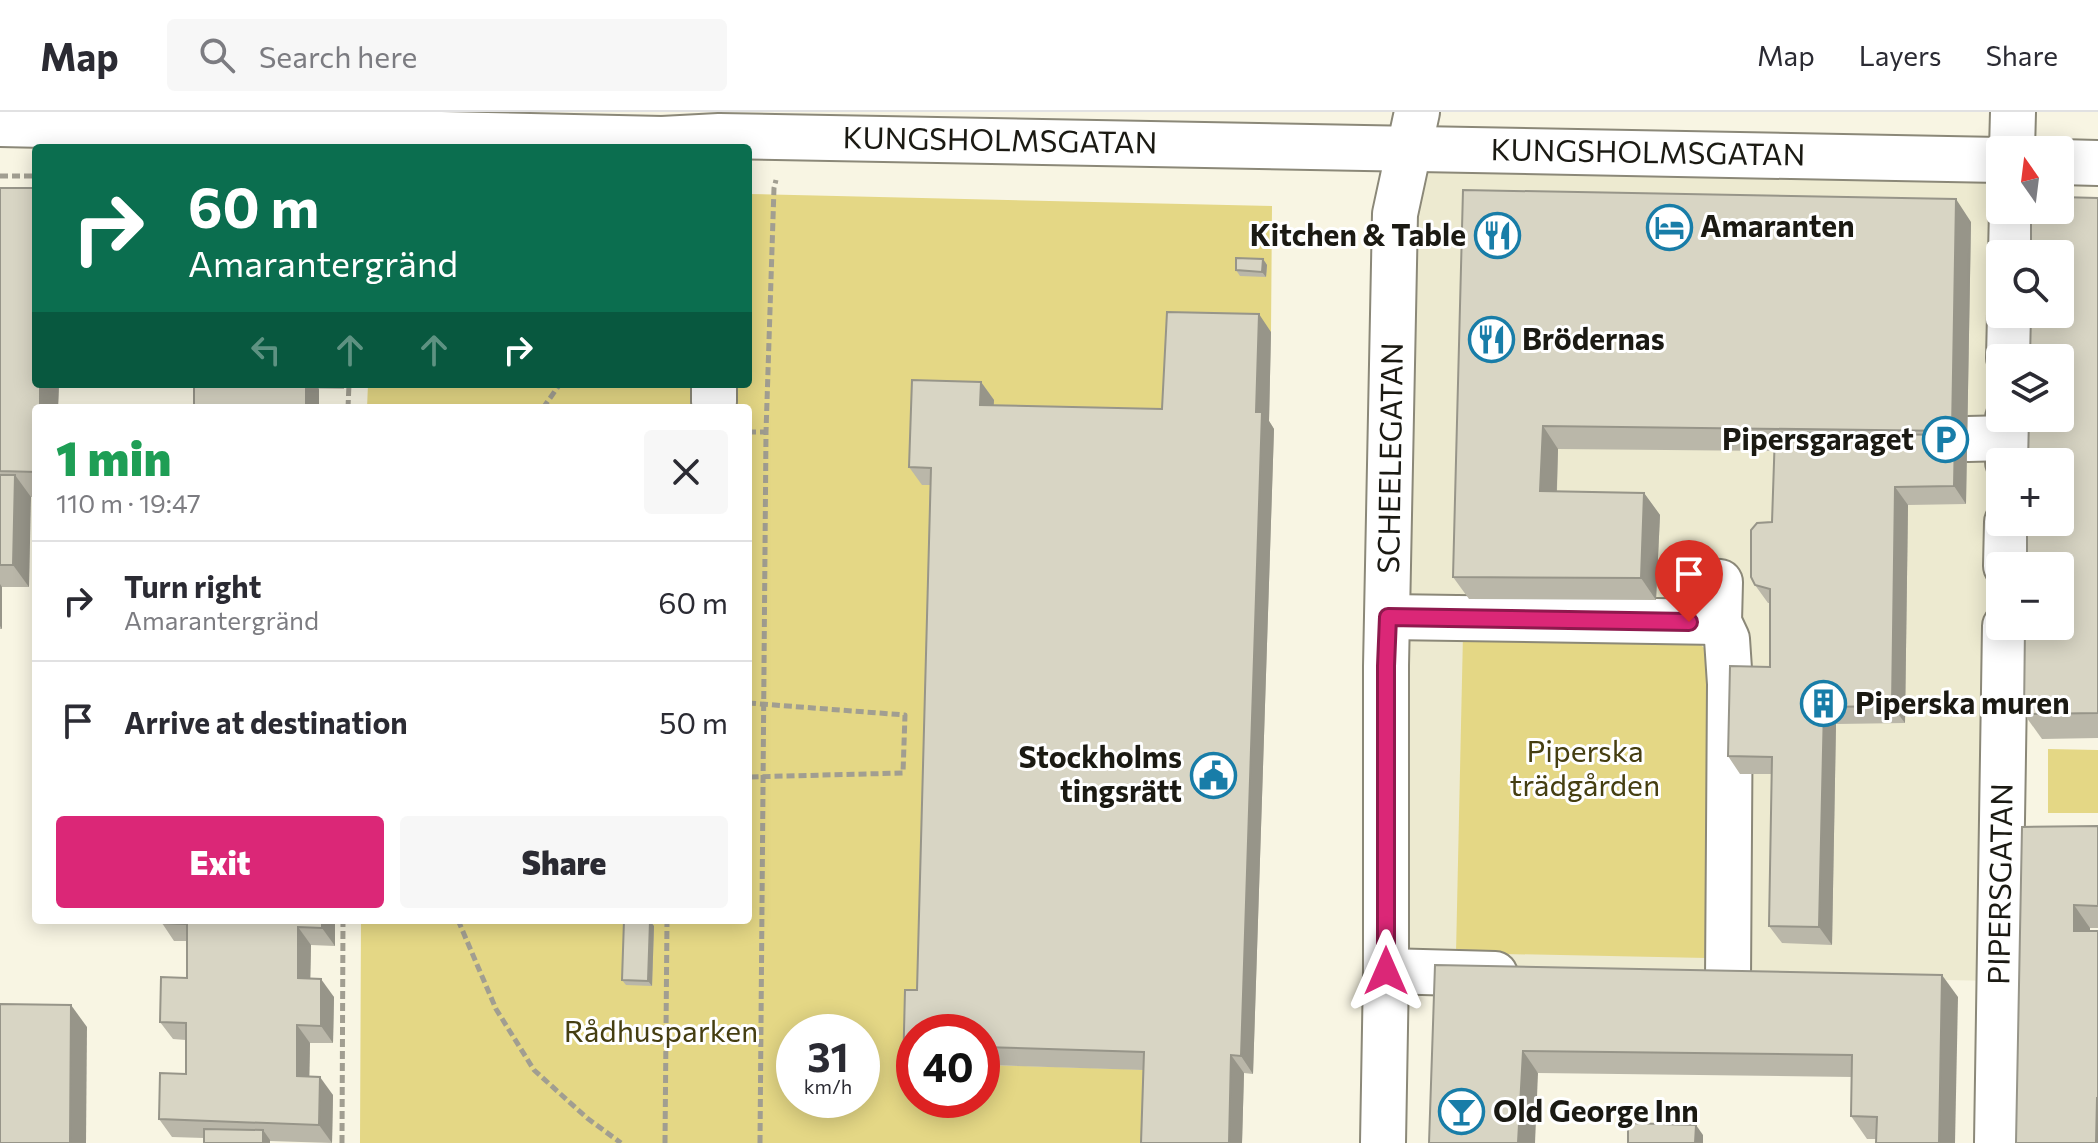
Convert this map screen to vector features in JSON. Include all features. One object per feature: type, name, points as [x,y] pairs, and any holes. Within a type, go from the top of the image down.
[{"type":"street","points":[[2012,136],[2013,112]]},
{"type":"street","name":"KUNGSHOLMSGATAN","points":[[0,124],[646,138],[719,132],[787,138],[1413,130],[1986,159]]},
{"type":"street","name":"SCHEELEGATAN","points":[[1383,1143],[1386,666],[1395,214],[1413,130]]},
{"type":"street","points":[[2074,162],[2098,163]]},
{"type":"street","points":[[1682,580],[1720,582],[1719,622],[1727,639],[1730,684],[1728,980]]},
{"type":"street","points":[[1388,617],[1719,622]]},
{"type":"street","name":"PIPERSGATAN","points":[[1997,1143],[2005,640]]},
{"type":"street","points":[[1386,971],[1526,974]]},
{"type":"street","points":[[1682,978],[1771,981]]},
{"type":"path","points":[[760,1143],[766,432],[774,188],[787,138]]},
{"type":"path","points":[[0,176],[32,176]]},
{"type":"path","points":[[752,432],[766,432]]},
{"type":"path","points":[[752,703],[905,715],[903,773],[752,777]]},
{"type":"path","points":[[342,1143],[343,924]]},
{"type":"path","points":[[460,924],[496,1009],[534,1070],[587,1118],[621,1143]]},
{"type":"path","points":[[665,1143],[667,924]]},
{"type":"shaded area","points":[[1398,151],[1986,162],[1986,224],[2000,224],[2000,240],[1986,240],[1986,328],[2000,328],[2000,344],[1986,344],[1986,432],[2000,432],[2000,448],[1986,448],[1986,536],[2000,536],[2000,552],[1986,552],[1986,640],[2000,640],[1997,981],[1384,970]]},
{"type":"green space","name":"Rådhusparken","points":[[752,194],[1272,206],[1271,332],[1175,426],[993,422],[993,400],[922,485],[943,485],[929,1008],[925,1014],[896,1014],[896,1118],[1000,1118],[1000,1065],[1156,1070],[1154,1143],[360,1143],[361,924],[752,924],[752,404],[367,404],[368,388],[752,388]]},
{"type":"green space","name":"Piperska trädgården","points":[[1463,634],[1693,637],[1712,656],[1707,958],[1456,953]]},
{"type":"green space","points":[[2048,749],[2098,750],[2098,813],[2048,813]]},
{"type":"building","points":[[0,188],[32,188],[32,388],[40,388],[40,404],[32,404],[32,472],[0,471]]},
{"type":"building","points":[[1463,190],[1956,199],[1952,431],[1543,426],[1540,491],[1644,493],[1641,578],[1453,577]]},
{"type":"building","points":[[2074,197],[2098,198],[2098,713],[2024,714],[2025,640],[2074,640],[2074,552],[2027,552],[2027,536],[2074,536],[2074,448],[2028,448],[2029,432],[2074,432],[2074,344],[2030,344],[2031,328],[2074,328],[2074,240],[2031,240],[2031,224],[2074,224]]},
{"type":"building","points":[[1236,258],[1263,259],[1262,272],[1236,270]]},
{"type":"building","points":[[1167,312],[1259,314],[1256,412],[1262,412],[1241,1056],[1231,1055],[1229,1143],[1141,1143],[1144,1052],[1000,1048],[1000,1014],[904,1014],[905,990],[917,990],[931,468],[909,467],[912,380],[981,382],[980,405],[1162,409]]},
{"type":"building","points":[[194,388],[306,388],[306,404],[194,404]]},
{"type":"building","name":"Piperska muren","points":[[1775,433],[1955,435],[1954,486],[1895,487],[1892,706],[1824,707],[1819,927],[1769,926],[1772,757],[1728,756],[1730,666],[1770,667],[1770,589],[1755,585],[1751,577],[1751,530],[1757,523],[1772,522]]},
{"type":"building","points":[[0,475],[15,475],[13,565],[0,565]]},
{"type":"building","points":[[2098,826],[2098,906],[2074,905],[2074,931],[2098,931],[2096,1143],[2016,1143],[2022,827]]},
{"type":"building","points":[[187,924],[322,924],[322,928],[298,927],[298,978],[321,979],[321,1026],[297,1025],[297,1076],[320,1077],[319,1125],[159,1119],[160,1073],[186,1074],[186,1023],[160,1022],[161,977],[187,978]]},
{"type":"building","points":[[624,924],[650,924],[648,981],[622,980]]},
{"type":"building","points":[[1435,965],[1942,975],[1939,1143],[1876,1143],[1877,1117],[1851,1116],[1852,1055],[1523,1051],[1518,1143],[1429,1143]]},
{"type":"building","points":[[0,1004],[71,1005],[70,1143],[0,1143]]},
{"type":"building","points":[[1628,1123],[1696,1125],[1695,1143],[1628,1143]]},
{"type":"building","points":[[204,1129],[263,1130],[263,1143],[204,1143]]},
{"type":"place","name":"Amaranten","points":[[1669,227]]},
{"type":"place","name":"Kitchen & Table","points":[[1497,236]]},
{"type":"place","name":"Brödernas","points":[[1491,340]]},
{"type":"place","name":"Pipersgaraget","points":[[1945,440]]},
{"type":"place","name":"Piperska muren","points":[[1824,704]]},
{"type":"place","name":"Stockholms tingsrätt","points":[[1213,775]]},
{"type":"place","name":"Old George Inn","points":[[1462,1112]]},
{"type":"route","points":[[1386,971],[1388,617],[1689,622]]}]
